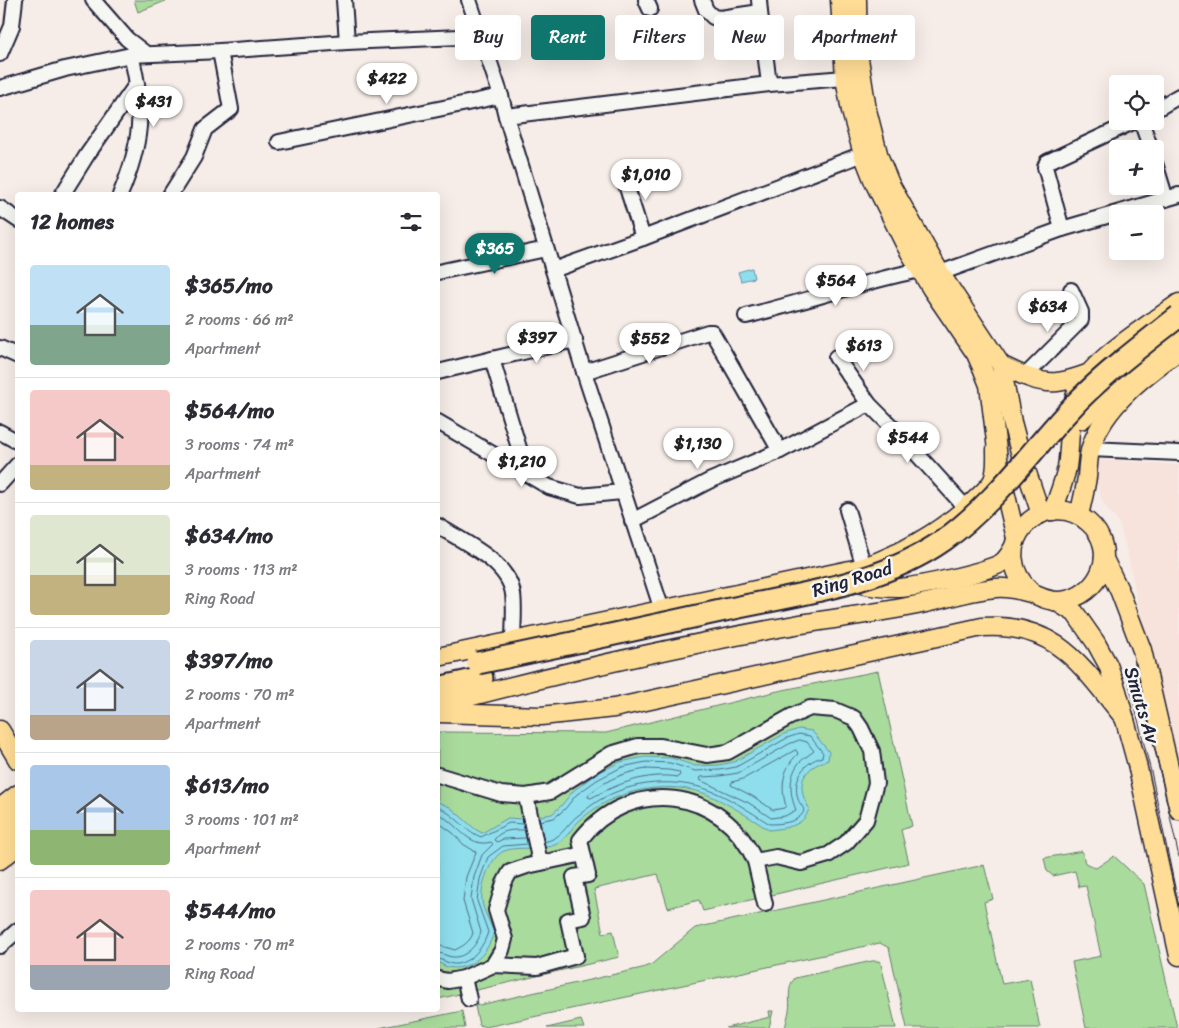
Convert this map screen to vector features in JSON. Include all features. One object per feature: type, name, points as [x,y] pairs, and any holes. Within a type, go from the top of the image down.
[{"type":"highway","name":"Ring Road","points":[[480,671],[876,575],[922,554],[963,525],[990,500],[1063,417],[1098,382],[1179,316]]},
{"type":"highway","name":"Ring Road","points":[[440,673],[480,671],[833,600],[883,586],[920,570],[941,558],[976,532],[1105,393],[1135,367],[1179,335]]},
{"type":"highway","points":[[440,687],[480,671]]},
{"type":"highway","points":[[0,825],[15,813]]},
{"type":"highway","points":[[0,843],[15,832]]},
{"type":"main road","points":[[840,0],[845,78],[851,111],[863,154],[874,182],[901,222],[940,273],[1001,365],[1014,430],[1047,512]]},
{"type":"main road","points":[[857,0],[858,52],[866,110],[879,157],[920,270],[930,288],[976,354],[983,370],[990,393],[996,449],[1015,543],[1013,561],[1016,574],[1023,585],[1033,594]]},
{"type":"main road","points":[[1047,512],[1060,491],[1067,466],[1070,420],[1076,395],[1081,385],[1102,360],[1179,303]]},
{"type":"main road","points":[[1079,516],[1090,450],[1096,433],[1110,412],[1132,388],[1156,367],[1179,351]]},
{"type":"main road","points":[[1001,365],[1025,376],[1055,383],[1091,373]]},
{"type":"main road","points":[[440,657],[546,636],[864,567],[903,550],[936,532],[966,508],[988,488],[993,479],[996,449]]},
{"type":"main road","points":[[440,705],[632,658],[784,627],[917,606],[986,589],[1012,588],[1057,602],[1071,600],[1083,594],[1094,585],[1101,573],[1104,559],[1103,546],[1098,534],[1090,523],[1079,516],[1066,511],[1047,512],[1031,520],[1022,528],[1004,562],[984,570],[924,585],[897,588],[864,585],[827,576]]},
{"type":"main road","name":"Smuts Av","points":[[1104,559],[1120,592],[1142,650],[1179,810]]},
{"type":"main road","name":"Smuts Av","points":[[1057,602],[1075,614],[1099,647],[1118,691],[1156,847],[1179,956]]},
{"type":"main road","points":[[440,713],[541,716],[614,708],[982,628],[1001,626],[1020,628],[1062,648],[1083,667],[1125,719]]},
{"type":"main road","points":[[0,730],[15,755]]},
{"type":"main road","points":[[0,741],[15,765]]},
{"type":"main road","points":[[0,808],[15,796]]},
{"type":"main road","points":[[0,860],[15,848]]},
{"type":"street","points":[[0,54],[12,26],[15,0]]},
{"type":"street","points":[[93,0],[127,38],[138,54],[136,85],[140,103],[139,132],[135,153],[121,192]]},
{"type":"street","points":[[344,0],[347,42]]},
{"type":"street","points":[[469,0],[474,15]]},
{"type":"street","points":[[702,0],[706,10],[713,17],[720,18],[760,6],[769,84]]},
{"type":"street","points":[[0,88],[65,68],[138,54],[455,37]]},
{"type":"street","points":[[172,192],[194,157],[205,129],[231,109],[220,51]]},
{"type":"street","points":[[490,60],[584,372],[662,610]]},
{"type":"street","points":[[506,116],[769,84],[845,78]]},
{"type":"street","points":[[64,192],[86,155],[136,85]]},
{"type":"street","points":[[279,142],[501,96]]},
{"type":"street","points":[[1164,105],[1179,96]]},
{"type":"street","points":[[1062,229],[1045,167],[1047,162],[1116,130]]},
{"type":"street","points":[[553,270],[643,238],[863,154]]},
{"type":"street","points":[[622,172],[643,238]]},
{"type":"street","points":[[940,273],[1062,229],[1172,197],[1164,181]]},
{"type":"street","points":[[0,208],[15,218]]},
{"type":"street","points":[[440,272],[546,249]]},
{"type":"street","points":[[746,316],[920,270]]},
{"type":"street","points":[[1025,376],[1081,320],[1081,312],[1071,290]]},
{"type":"street","points":[[584,372],[712,332],[780,451]]},
{"type":"street","points":[[440,372],[575,340]]},
{"type":"street","points":[[0,348],[15,355]]},
{"type":"street","points":[[836,357],[868,404],[898,433],[966,508]]},
{"type":"street","points":[[492,359],[519,448],[522,470]]},
{"type":"street","points":[[632,521],[709,481],[780,451],[868,404]]},
{"type":"street","points":[[440,423],[550,487],[580,496],[622,492]]},
{"type":"street","points":[[0,432],[15,440]]},
{"type":"street","points":[[1090,450],[1179,453]]},
{"type":"street","points":[[0,484],[15,467]]},
{"type":"street","points":[[848,510],[864,567]]},
{"type":"street","points":[[440,527],[485,555],[502,570],[509,580],[514,594],[513,641]]},
{"type":"street","points":[[440,776],[501,794],[526,796],[550,792],[611,754],[638,746],[661,746],[707,755],[728,752],[810,708],[835,710],[854,718],[872,751],[876,783],[866,820],[846,843],[828,855],[801,863],[776,857],[754,861]]},
{"type":"street","points":[[526,796],[539,858]]},
{"type":"street","points":[[440,979],[464,978],[493,965],[536,967],[576,956],[568,920],[583,917],[574,877],[588,875],[580,840],[591,826],[605,815],[626,804],[650,798],[672,798],[691,803],[712,812],[732,827],[748,845],[765,904]]},
{"type":"street","points":[[493,965],[502,950],[505,939],[496,910],[504,883],[510,872],[539,858],[583,854]]},
{"type":"street","points":[[0,946],[15,933]]},
{"type":"street","points":[[464,978],[469,998]]},
{"type":"shaded area","points":[[1100,460],[1179,465],[1179,792],[1129,559],[1119,523],[1104,505],[1094,475]]},
{"type":"green space","points":[[134,0],[168,0],[138,12]]},
{"type":"green space","points":[[878,671],[912,826],[901,830],[909,863],[703,911],[699,900],[668,908],[658,874],[594,889],[603,933],[613,931],[619,957],[440,999],[440,732],[606,733],[778,691]]},
{"type":"green space","points":[[1082,851],[1085,863],[1096,868],[1114,856],[1144,884],[1177,1028],[1086,1028],[1072,962],[1101,956],[1086,886],[1079,887],[1075,871],[1053,876],[1047,871],[1044,858]]},
{"type":"green space","points":[[984,865],[993,899],[984,902],[1002,984],[1030,979],[1040,1028],[907,1028],[889,948],[880,943],[486,1027],[479,1025],[475,1006],[642,968],[652,964],[695,928]]},
{"type":"green space","points":[[879,961],[881,964],[896,1028],[785,1028],[789,1011],[790,989],[795,978]]},
{"type":"green space","points":[[462,1011],[465,1028],[379,1028]]},
{"type":"green space","points":[[769,1011],[773,1011],[769,1028],[726,1028],[770,1017]]},
{"type":"green space","points":[[581,1020],[584,1028],[547,1028]]},
{"type":"water","points":[[752,268],[754,278],[741,281],[738,272]]},
{"type":"water","points":[[799,729],[812,731],[829,752],[828,760],[812,768],[804,778],[802,792],[809,808],[807,814],[799,823],[769,830],[738,810],[706,794],[678,788],[664,787],[635,791],[608,801],[578,822],[557,844],[544,848],[510,849],[499,854],[494,859],[484,880],[482,895],[485,913],[494,933],[488,946],[483,954],[465,966],[451,968],[440,963],[440,803],[450,807],[482,833],[508,818],[522,819],[552,814],[573,791],[594,775],[620,762],[645,757],[671,758],[696,766],[719,765],[734,762],[784,734]]},
{"type":"tram line","points":[[1136,663],[1179,857]]},
{"type":"tram line","points":[[1125,667],[1152,776],[1179,907]]}]
